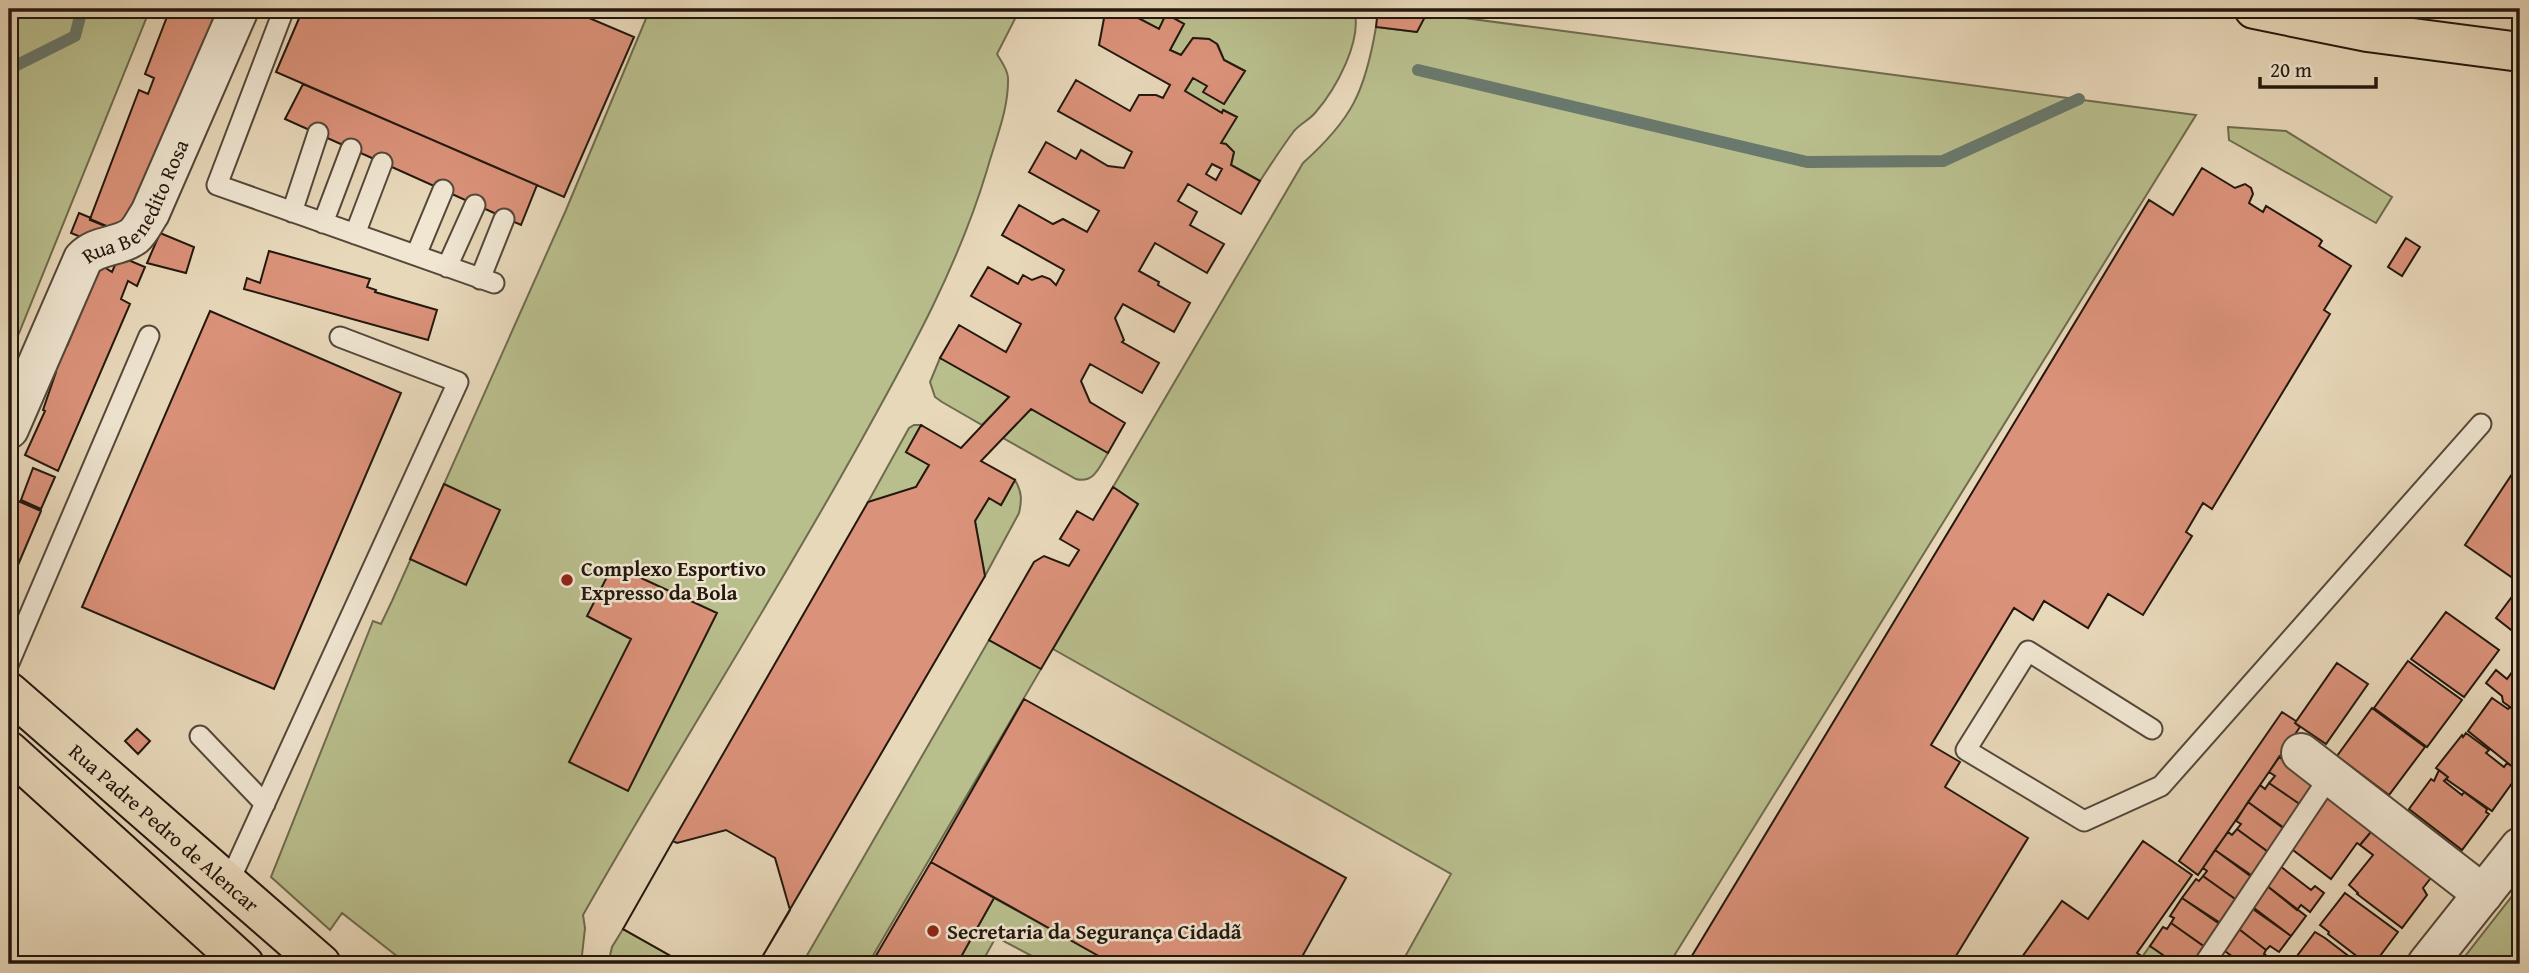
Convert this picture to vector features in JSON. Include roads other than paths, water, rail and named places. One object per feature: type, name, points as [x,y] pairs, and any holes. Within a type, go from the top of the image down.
[{"type":"main road","points":[[2254,9],[2367,32],[2520,52]]},
{"type":"main road","name":"Rua Padre Pedro de Alencar","points":[[9,692],[321,964]]},
{"type":"main road","points":[[9,751],[243,964]]},
{"type":"street","name":"Rua Benedito Rosa","points":[[9,429],[83,258],[96,248],[117,244],[136,234],[150,212],[239,9]]},
{"type":"street","points":[[2315,765],[2483,894]]},
{"type":"street","points":[[2427,964],[2520,847]]},
{"type":"lane","points":[[285,9],[217,185],[487,281],[504,219]]},
{"type":"lane","points":[[292,212],[318,133]]},
{"type":"lane","points":[[323,223],[351,149]]},
{"type":"lane","points":[[355,234],[382,163]]},
{"type":"lane","points":[[416,255],[443,190]]},
{"type":"lane","points":[[447,267],[475,205]]},
{"type":"lane","points":[[9,663],[149,336]]},
{"type":"lane","points":[[228,884],[458,382],[340,337]]},
{"type":"lane","points":[[2152,729],[2028,651],[1966,750],[2084,821],[2161,786],[2482,424]]},
{"type":"lane","points":[[200,736],[265,804]]},
{"type":"lane","points":[[2204,964],[2315,765]]},
{"type":"waterway","points":[[9,67],[75,36],[82,9]]},
{"type":"waterway","points":[[1418,70],[1807,162],[1943,161],[2079,99]]},
{"type":"place","name":"Complexo Esportivo Expresso da Bola","points":[[567,580]]},
{"type":"place","name":"Secretaria da Segurança Cidadã","points":[[933,931]]}]
